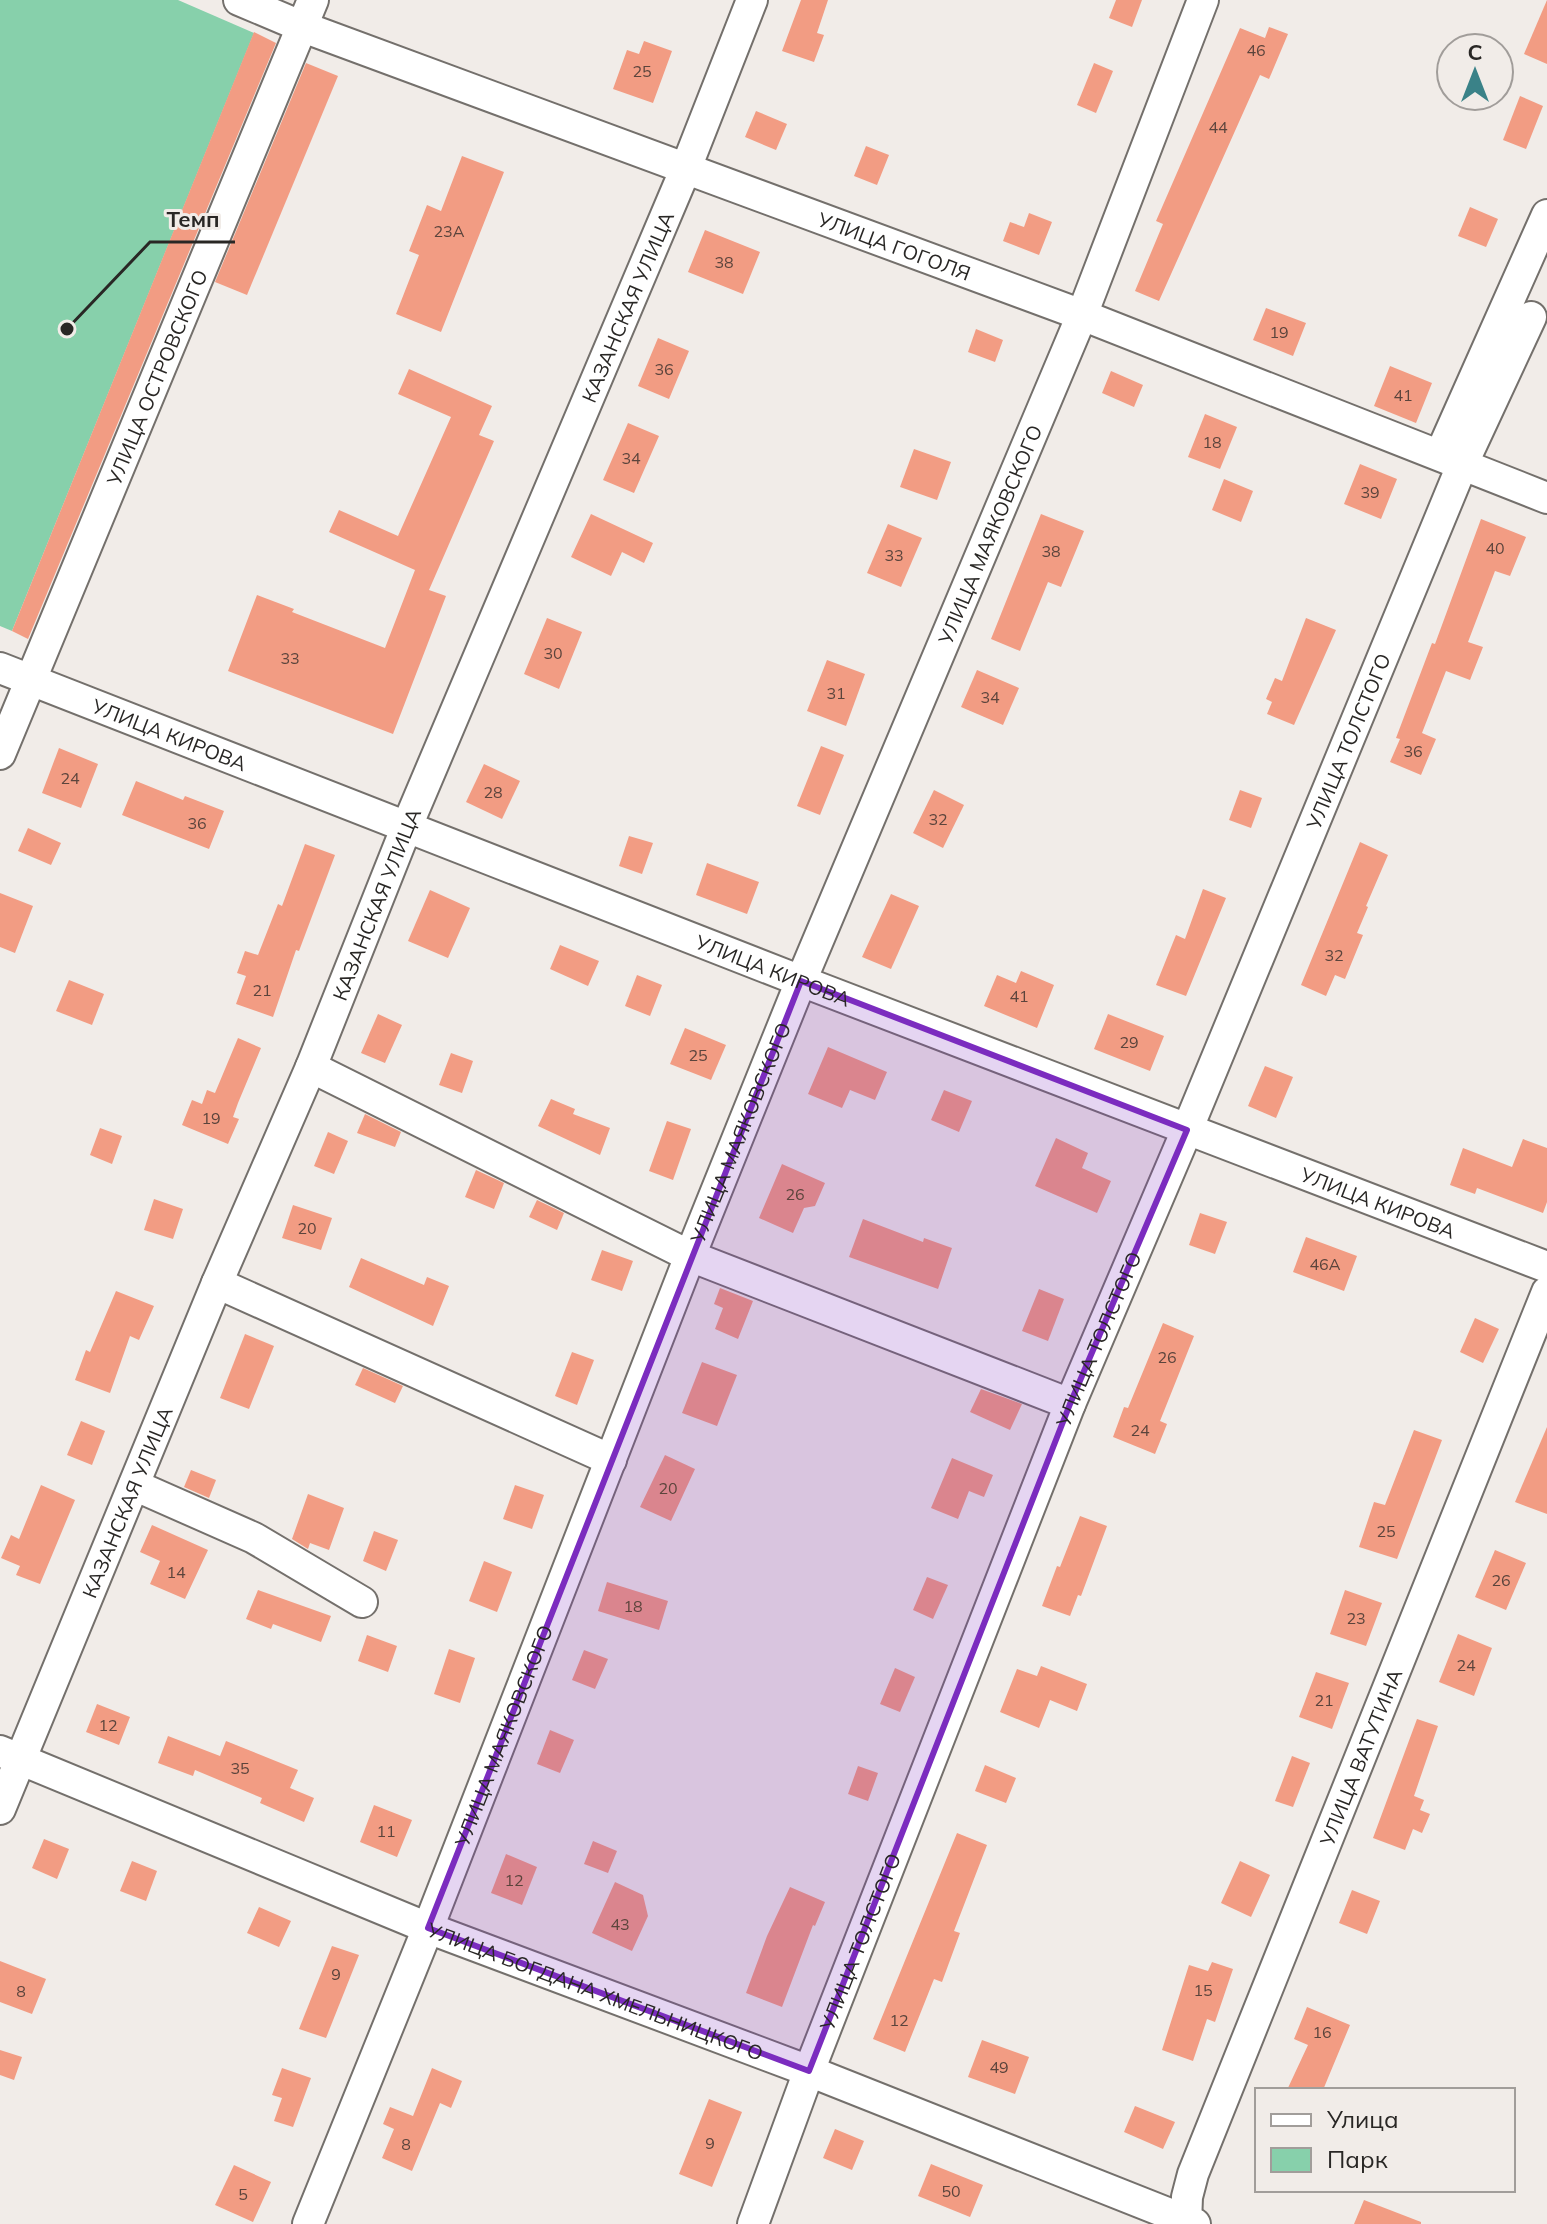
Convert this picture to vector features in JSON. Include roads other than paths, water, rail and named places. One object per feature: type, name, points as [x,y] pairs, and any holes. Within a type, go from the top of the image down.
[{"type":"street","name":"УЛИЦА ГОГОЛЯ","points":[[239,0],[308,14],[686,168],[1082,315],[1547,498]]},
{"type":"street","name":"КАЗАНСКАЯ УЛИЦА","points":[[0,1809],[10,1755],[134,1485],[311,1067],[407,826],[686,168],[752,0]]},
{"type":"street","name":"УЛИЦА МАЯКОВСКОГО","points":[[308,2224],[428,1928],[690,1256],[801,981],[1082,315],[1203,0]]},
{"type":"street","name":"УЛИЦА ОСТРОВСКОГО","points":[[0,754],[308,14]]},
{"type":"street","name":"УЛИЦА ТОЛСТОГО","points":[[753,2224],[809,2071],[1070,1404],[1187,1130],[1547,215]]},
{"type":"street","points":[[1452,459],[1531,317]]},
{"type":"street","name":"УЛИЦА КИРОВА","points":[[0,668],[801,981],[1547,1267]]},
{"type":"street","points":[[311,1067],[690,1256],[1070,1404]]},
{"type":"street","points":[[217,1283],[611,1460]]},
{"type":"street","name":"УЛИЦА ВАТУТИНА","points":[[1189,2223],[1187,2197],[1193,2174],[1547,1292]]},
{"type":"street","points":[[134,1485],[254,1538],[362,1602]]},
{"type":"street","name":"УЛИЦА БОГДАНА ХМЕЛЬНИЦКОГО","points":[[10,1755],[428,1928],[809,2071],[1189,2223]]},
{"type":"place","name":"Темп","points":[[67,329]]}]
